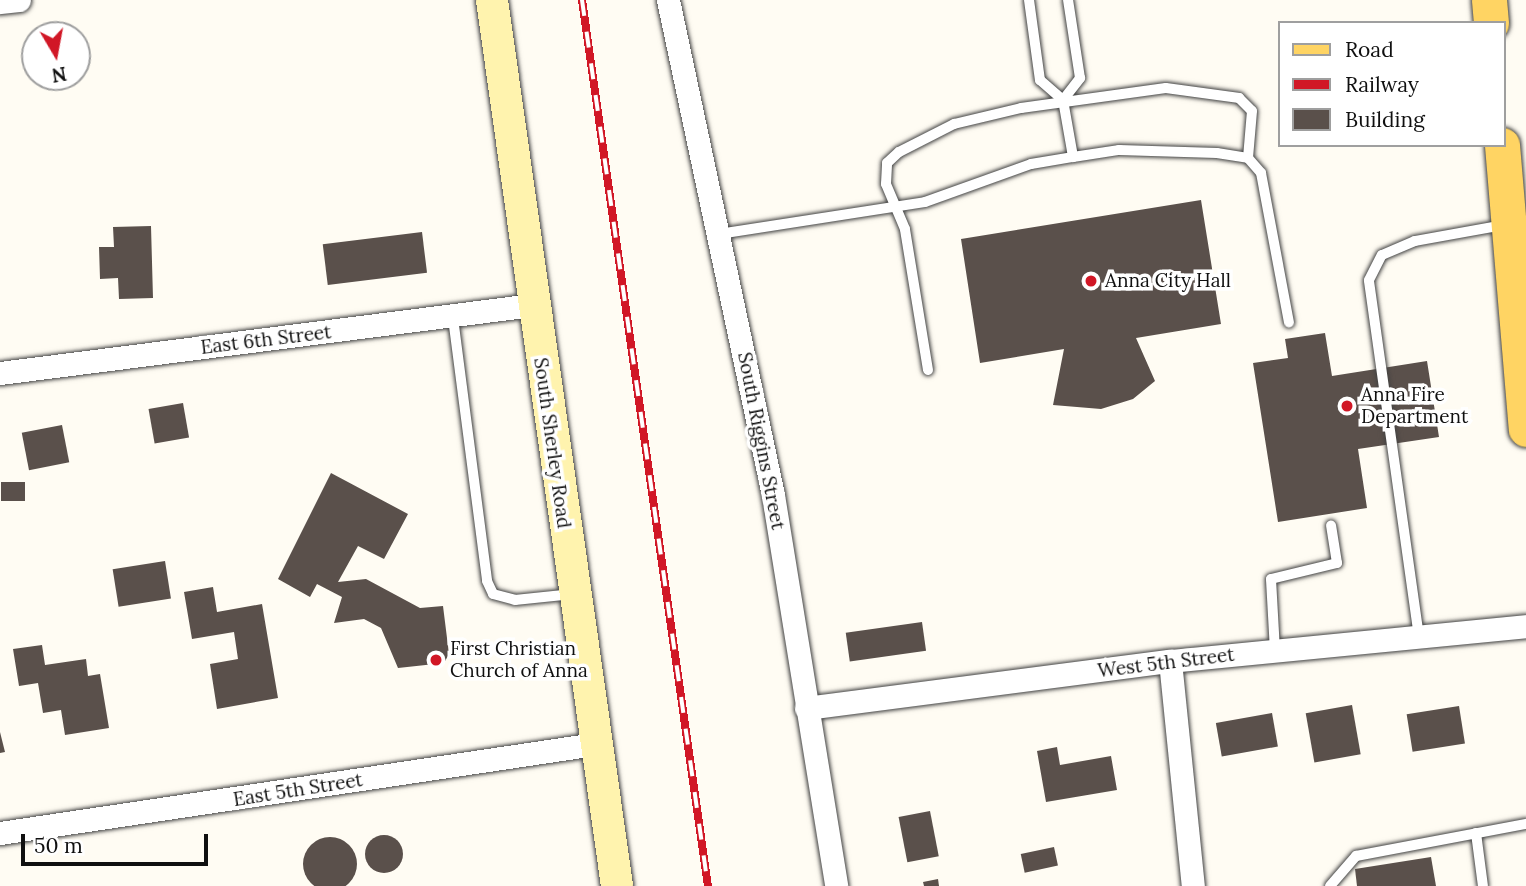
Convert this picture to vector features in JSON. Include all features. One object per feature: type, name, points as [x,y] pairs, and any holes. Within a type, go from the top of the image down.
[{"type":"main road","points":[[1489,0],[1491,21]]},
{"type":"main road","points":[[1502,147],[1526,429]]},
{"type":"street","points":[[0,2],[19,0]]},
{"type":"street","name":"South Sherley Road","points":[[492,0],[532,305],[617,886]]},
{"type":"street","name":"South Riggins Street","points":[[668,0],[773,495],[836,886]]},
{"type":"street","name":"East 6th Street","points":[[0,373],[453,318],[532,305]]},
{"type":"street","name":"West 5th Street","points":[[806,708],[1170,662],[1526,626]]},
{"type":"street","points":[[1170,662],[1193,886]]},
{"type":"street","name":"East 5th Street","points":[[0,833],[595,744]]},
{"type":"lane","points":[[1029,0],[1040,80],[1063,100],[1073,157]]},
{"type":"lane","points":[[1063,100],[1080,78],[1068,0]]},
{"type":"lane","points":[[928,370],[911,255],[886,184],[887,163],[899,152],[954,124],[1063,100],[1166,88],[1219,91],[1252,111],[1248,158]]},
{"type":"lane","points":[[719,234],[896,208],[1031,164],[1119,150],[1248,158],[1261,173],[1289,323]]},
{"type":"lane","points":[[1419,637],[1369,281],[1382,255],[1415,241],[1508,225]]},
{"type":"lane","points":[[453,318],[486,581],[494,594],[514,600],[573,594]]},
{"type":"lane","points":[[1275,651],[1271,579],[1336,563],[1331,525]]},
{"type":"lane","points":[[1330,886],[1356,856],[1526,824]]},
{"type":"lane","points":[[1476,833],[1483,886]]},
{"type":"building","name":"Anna City Hall","points":[[1201,200],[1221,324],[1136,338],[1155,381],[1133,399],[1101,409],[1053,405],[1064,349],[980,363],[961,239]]},
{"type":"building","points":[[151,226],[153,298],[119,299],[118,278],[100,279],[99,247],[114,247],[113,227]]},
{"type":"building","points":[[422,232],[427,273],[328,285],[323,244]]},
{"type":"building","name":"Anna Fire Department","points":[[1325,333],[1332,376],[1427,361],[1439,437],[1358,449],[1367,508],[1278,522],[1253,363],[1288,358],[1285,339]]},
{"type":"building","points":[[183,403],[189,437],[155,444],[149,409]]},
{"type":"building","points":[[62,425],[69,462],[29,470],[22,433]]},
{"type":"building","points":[[331,473],[408,514],[384,559],[358,546],[338,582],[366,579],[420,608],[443,606],[449,654],[444,663],[398,668],[381,628],[364,619],[334,623],[342,597],[317,584],[310,597],[278,579]]},
{"type":"building","points":[[1,482],[25,482],[25,501],[1,501]]},
{"type":"building","points":[[165,561],[171,599],[119,607],[113,569]]},
{"type":"building","points":[[213,587],[217,612],[262,604],[278,698],[217,709],[210,664],[238,659],[234,632],[192,639],[184,592]]},
{"type":"building","points":[[922,622],[926,651],[850,661],[846,633]]},
{"type":"building","points":[[42,645],[45,665],[86,659],[88,676],[100,674],[109,728],[65,735],[61,710],[43,713],[38,683],[19,686],[13,649]]},
{"type":"building","points":[[1352,705],[1361,754],[1314,762],[1306,713]]},
{"type":"building","points":[[1459,706],[1465,744],[1413,752],[1407,714]]},
{"type":"building","points":[[1272,713],[1278,746],[1222,756],[1216,723]]},
{"type":"building","points":[[0,732],[5,752],[0,753]]},
{"type":"building","points":[[1057,747],[1060,765],[1111,756],[1117,790],[1046,802],[1037,751]]},
{"type":"building","points":[[930,811],[939,856],[907,862],[899,817]]},
{"type":"building","points":[[384,835],[397,841],[403,854],[397,867],[384,873],[371,867],[365,854],[371,841]]},
{"type":"building","points":[[325,837],[345,841],[353,849],[357,859],[353,879],[345,887],[315,887],[307,879],[303,869],[307,849],[315,841]]},
{"type":"building","points":[[1054,847],[1058,866],[1025,873],[1021,854]]},
{"type":"building","points":[[1431,857],[1436,886],[1357,886],[1355,869]]},
{"type":"building","points":[[938,879],[939,886],[924,886],[923,882]]},
{"type":"railway","points":[[582,0],[708,886]]},
{"type":"place","name":"Anna City Hall","points":[[1091,281]]},
{"type":"place","name":"Anna Fire Department","points":[[1347,406]]},
{"type":"place","name":"First Christian Church of Anna","points":[[436,660]]}]
